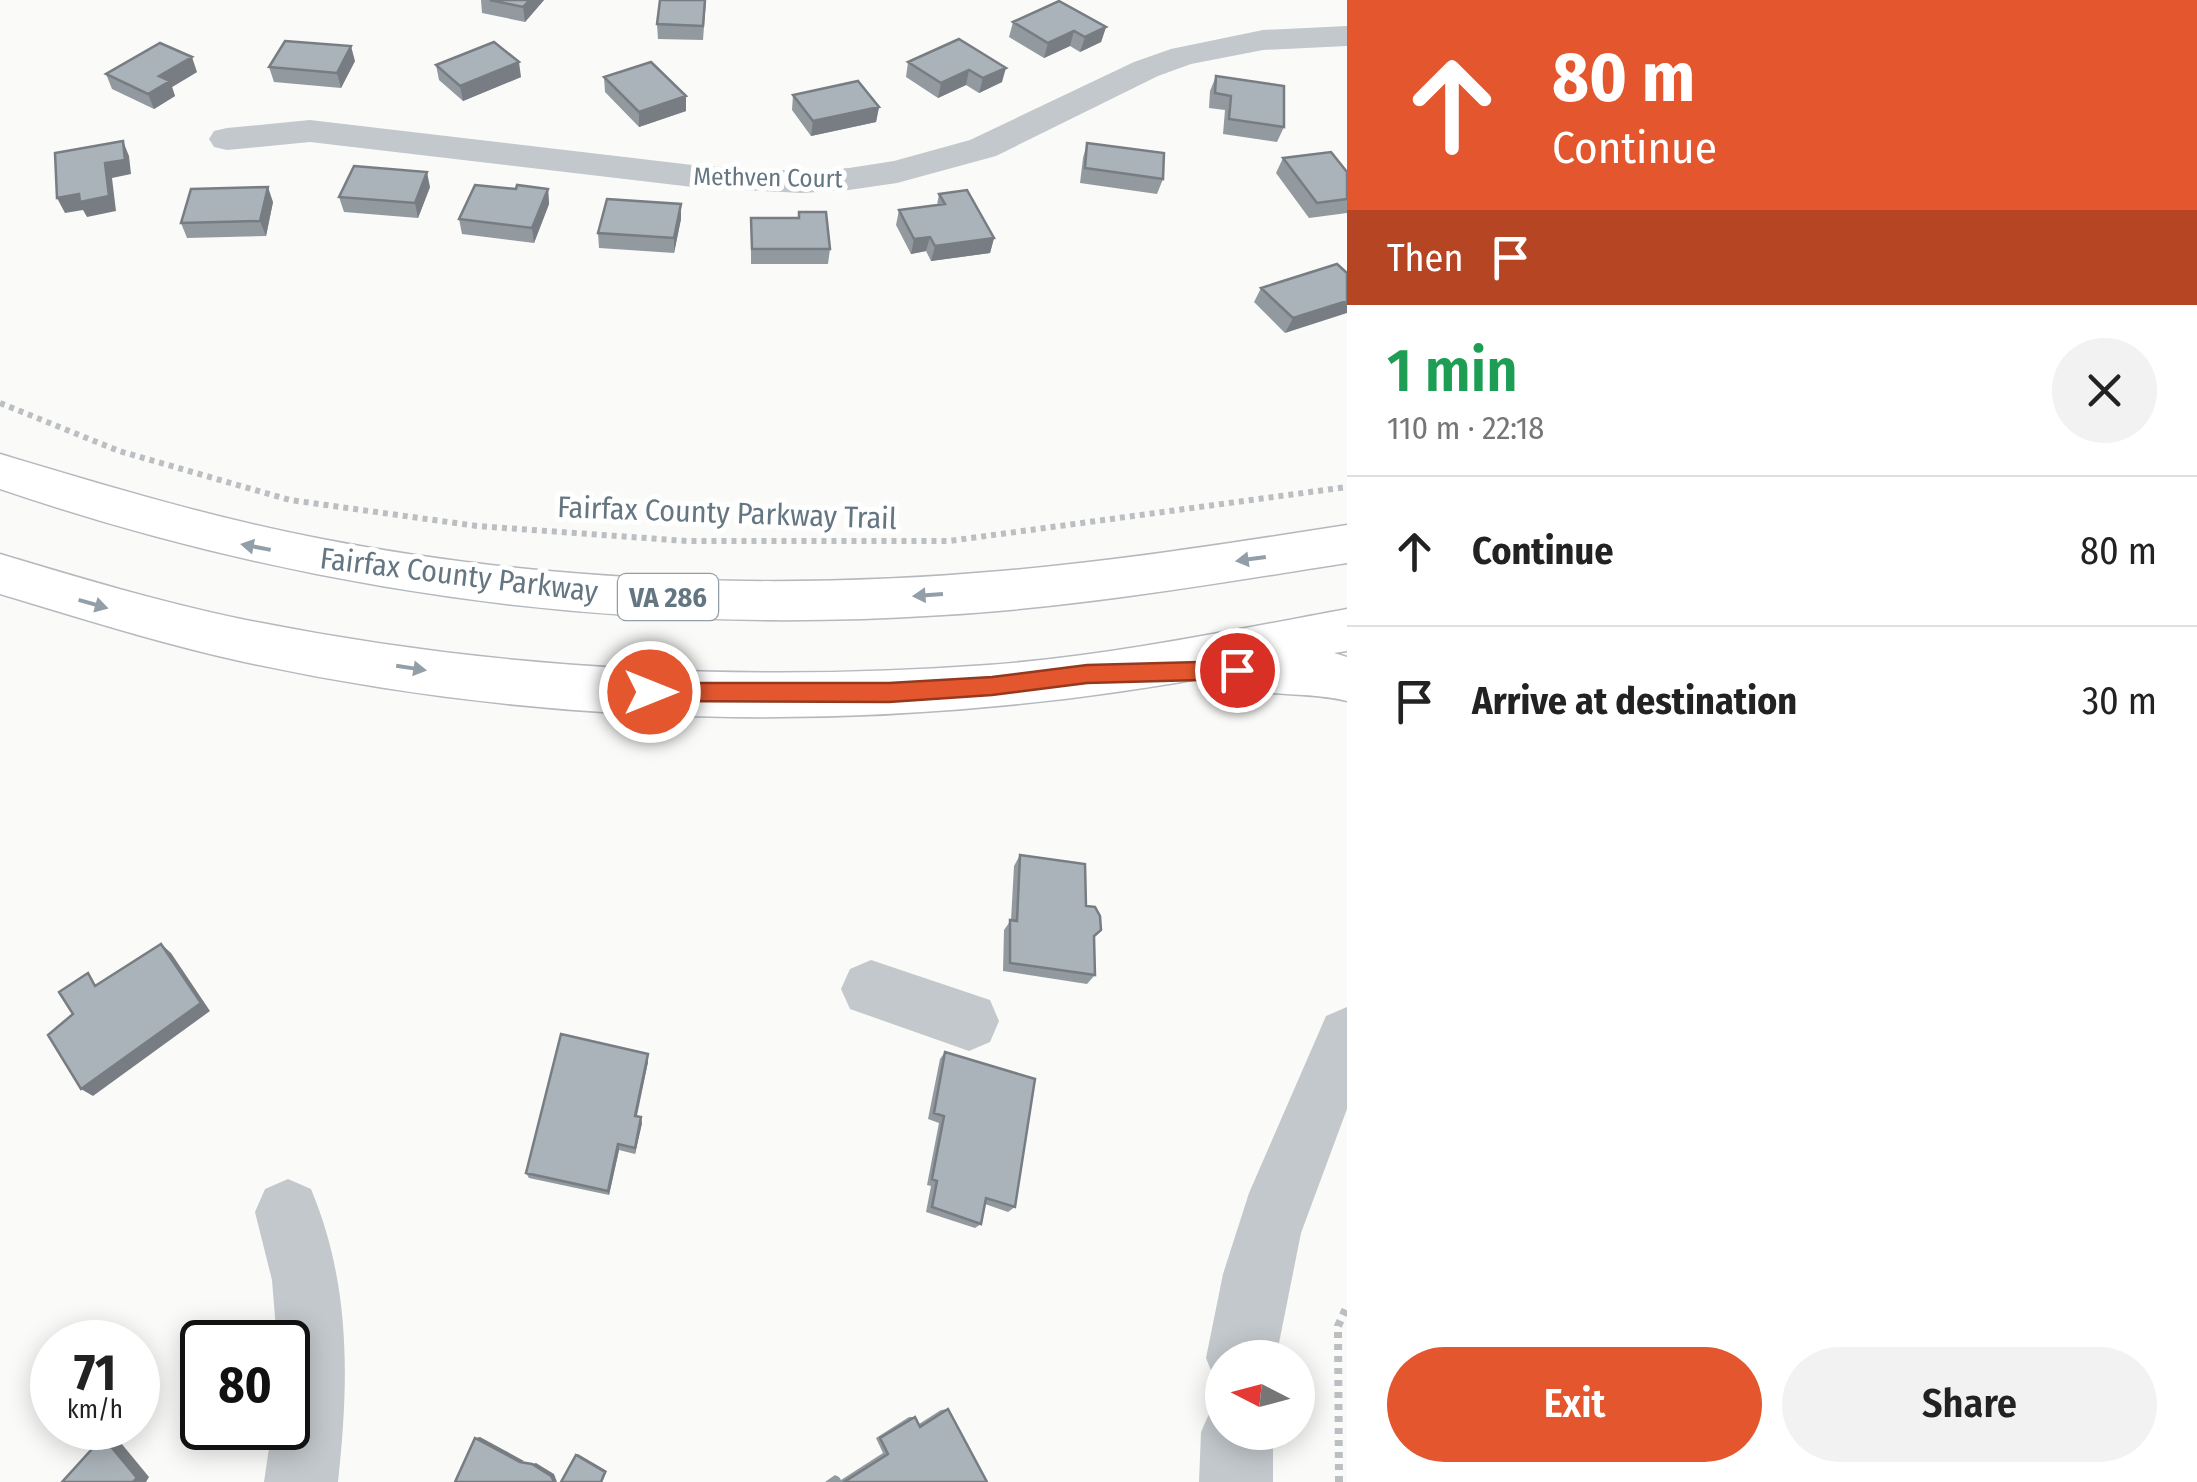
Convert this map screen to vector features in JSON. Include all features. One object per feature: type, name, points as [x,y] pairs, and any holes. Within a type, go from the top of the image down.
[{"type":"highway","name":"Fairfax County Parkway","points":[[0,471],[140,519],[304,556],[420,575],[645,597],[884,598],[985,592],[1093,581],[1347,544]]},
{"type":"highway","points":[[0,574],[91,605],[191,630],[422,670],[650,692],[889,692],[992,686],[1347,630]]},
{"type":"highway","points":[[1087,674],[1274,669],[1347,679]]},
{"type":"street","name":"Methven Court","points":[[226,139],[310,130],[701,178],[802,182],[849,179],[943,162],[983,148],[1146,69],[1183,56],[1262,40],[1347,36]]},
{"type":"street","points":[[871,990],[969,1021]]},
{"type":"street","points":[[1245,1340],[1260,1262],[1286,1175],[1347,1037]]},
{"type":"street","points":[[288,1212],[312,1303],[314,1382],[301,1482]]},
{"type":"street","points":[[1236,1482],[1237,1450]]},
{"type":"path","name":"Fairfax County Parkway Trail","points":[[0,403],[119,451],[290,500],[477,526],[687,542],[948,541],[1347,487]]},
{"type":"path","points":[[1340,1482],[1338,1326],[1347,1306]]},
{"type":"building","points":[[490,0],[530,0],[523,7]]},
{"type":"building","points":[[660,0],[705,0],[703,26],[657,24]]},
{"type":"building","points":[[1059,1],[1106,27],[1085,37],[1074,31],[1048,43],[1013,22]]},
{"type":"building","points":[[959,39],[1006,68],[983,78],[969,70],[941,83],[908,62]]},
{"type":"building","points":[[285,41],[351,46],[337,73],[269,67]]},
{"type":"building","points":[[494,42],[519,62],[460,86],[436,65]]},
{"type":"building","points":[[160,43],[192,57],[159,76],[170,81],[148,94],[106,74]]},
{"type":"building","points":[[651,62],[686,96],[639,112],[604,77]]},
{"type":"building","points":[[1216,76],[1284,86],[1284,127],[1229,119],[1231,96],[1215,93]]},
{"type":"building","points":[[858,81],[879,107],[813,121],[793,95]]},
{"type":"building","points":[[123,141],[125,160],[105,163],[109,196],[80,202],[79,194],[57,198],[55,153]]},
{"type":"building","points":[[1087,143],[1164,153],[1163,179],[1085,168]]},
{"type":"building","points":[[1331,152],[1347,172],[1347,199],[1317,203],[1283,158]]},
{"type":"building","points":[[354,166],[427,172],[415,203],[339,197]]},
{"type":"building","points":[[475,185],[548,189],[532,228],[459,219]]},
{"type":"building","points":[[268,187],[260,221],[181,223],[191,189]]},
{"type":"building","points":[[967,190],[994,238],[935,246],[930,237],[914,239],[899,210],[945,204],[939,194]]},
{"type":"building","points":[[607,199],[681,204],[674,238],[598,233]]},
{"type":"building","points":[[799,212],[826,212],[830,249],[752,249],[751,218],[799,218]]},
{"type":"building","points":[[1337,264],[1347,273],[1347,301],[1293,318],[1261,288]]},
{"type":"building","points":[[1020,855],[1085,864],[1086,906],[1095,907],[1100,916],[1101,930],[1094,936],[1095,975],[1010,963],[1010,920],[1017,921]]},
{"type":"building","points":[[161,944],[201,1003],[81,1089],[48,1035],[73,1014],[59,992],[88,973],[95,986]]},
{"type":"building","points":[[561,1034],[648,1054],[635,1116],[641,1117],[635,1148],[618,1144],[608,1191],[526,1173]]},
{"type":"building","points":[[945,1052],[1035,1079],[1015,1207],[986,1198],[981,1224],[932,1207],[937,1181],[932,1179],[944,1116],[934,1113]]},
{"type":"building","points":[[948,1409],[987,1482],[844,1482],[888,1454],[880,1438],[915,1417],[920,1427]]},
{"type":"building","points":[[475,1438],[520,1462],[532,1464],[554,1482],[455,1482]]},
{"type":"building","points":[[91,1450],[114,1450],[137,1478],[133,1482],[62,1482]]},
{"type":"building","points":[[576,1455],[605,1472],[601,1482],[561,1482]]},
{"type":"route","points":[[650,692],[889,692],[992,686],[1087,674],[1237,670]]}]
